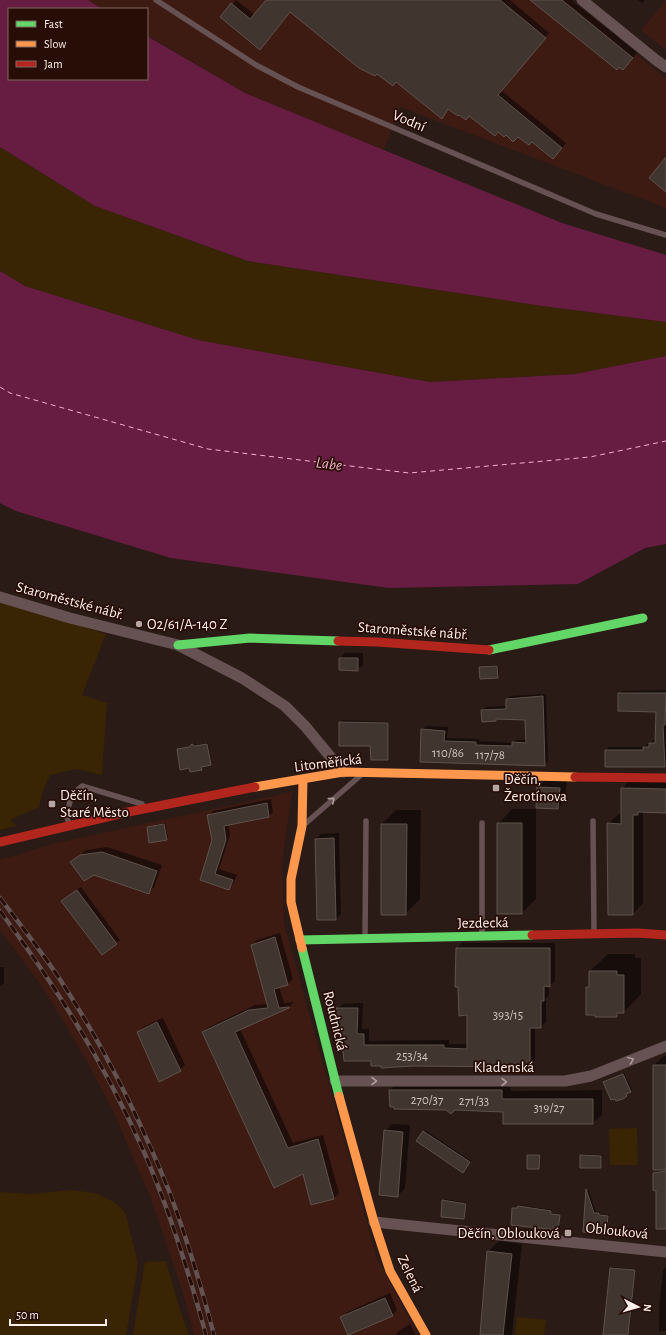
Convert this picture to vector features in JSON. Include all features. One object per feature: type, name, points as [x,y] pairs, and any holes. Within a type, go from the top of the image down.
[{"type":"street","points":[[582,0],[666,67]]},
{"type":"street","name":"Staroměstské nábř.","points":[[0,597],[70,618],[178,645],[242,678],[285,706],[305,726],[344,772]]},
{"type":"street","name":"Staroměstské nábř.","points":[[178,645],[250,638],[377,642],[488,650],[643,618]]},
{"type":"street","name":"Litoměřická","points":[[0,842],[69,824],[152,807],[344,772],[666,778]]},
{"type":"street","name":"Roudnická","points":[[303,779],[302,826],[290,879],[291,902],[335,1081],[374,1222]]},
{"type":"street","name":"Jezdecká","points":[[300,940],[594,934],[666,935]]},
{"type":"street","name":"Kladenská","points":[[335,1081],[565,1082],[591,1076],[666,1046]]},
{"type":"street","name":"Oblouková","points":[[374,1222],[666,1252]]},
{"type":"street","name":"Zelená","points":[[374,1222],[390,1271],[426,1335]]},
{"type":"lane","name":"Vodní","points":[[156,0],[256,65],[298,87],[596,214],[666,235]]},
{"type":"lane","points":[[302,826],[366,772]]},
{"type":"lane","points":[[69,824],[66,815],[72,795],[82,786],[152,807]]},
{"type":"lane","points":[[365,939],[366,821]]},
{"type":"lane","points":[[593,821],[594,934]]},
{"type":"lane","points":[[482,823],[482,937]]},
{"type":"shaded area","points":[[88,0],[570,0],[666,79],[666,208],[400,107],[384,150],[245,93],[148,36],[148,8],[100,8]]},
{"type":"shaded area","points":[[666,0],[666,50],[641,30]]},
{"type":"shaded area","points":[[0,147],[95,206],[248,261],[542,306],[666,322],[666,356],[575,374],[430,382],[198,340],[25,286],[0,271]]},
{"type":"shaded area","points":[[0,600],[106,634],[82,695],[107,703],[102,775],[77,769],[50,775],[43,790],[39,807],[10,820],[17,826],[0,830]]},
{"type":"shaded area","points":[[292,792],[282,864],[284,923],[376,1256],[418,1335],[194,1335],[182,1290],[151,1199],[114,1113],[91,1069],[43,988],[0,930],[0,860],[52,844]]},
{"type":"shaded area","points":[[637,1128],[638,1165],[610,1165],[609,1129]]},
{"type":"shaded area","points":[[71,1190],[95,1193],[114,1202],[126,1215],[138,1264],[126,1335],[0,1335],[0,1192],[30,1194]]},
{"type":"shaded area","points":[[166,1261],[189,1335],[133,1335],[145,1262]]},
{"type":"shaded area","points":[[517,1317],[546,1320],[544,1335],[515,1335]]},
{"type":"water","points":[[0,0],[88,0],[100,8],[8,8],[8,80],[148,80],[148,37],[245,93],[562,223],[666,255],[666,322],[542,306],[248,261],[95,206],[0,147]]},
{"type":"water","name":"Labe","points":[[0,271],[25,286],[198,340],[430,382],[575,374],[666,356],[666,544],[645,548],[578,584],[389,588],[171,558],[16,511],[0,503]]},
{"type":"building","points":[[266,0],[500,0],[546,38],[498,95],[562,148],[553,159],[532,142],[529,145],[518,137],[513,142],[506,135],[504,137],[498,132],[495,136],[469,116],[466,120],[448,109],[442,119],[396,82],[393,86],[377,74],[375,76],[359,68],[290,12],[260,50],[220,17],[231,3],[250,19]]},
{"type":"building","points":[[530,0],[562,0],[633,58],[623,70],[619,67],[617,70]]},
{"type":"building","points":[[666,157],[666,192],[649,178]]},
{"type":"building","points":[[339,658],[358,658],[358,671],[339,670]]},
{"type":"building","points":[[497,666],[498,678],[480,679],[479,667]]},
{"type":"building","points":[[618,693],[666,693],[665,725],[663,725],[665,767],[605,767],[605,750],[643,750],[643,747],[649,747],[649,743],[655,743],[656,712],[618,711]]},
{"type":"building","points":[[543,696],[545,766],[420,762],[421,729],[445,731],[444,741],[476,742],[476,745],[512,746],[512,742],[526,743],[525,720],[496,719],[496,721],[482,722],[481,710],[506,709],[506,699]]},
{"type":"building","points":[[339,722],[388,723],[388,760],[371,760],[370,746],[339,746]]},
{"type":"building","points":[[192,744],[195,746],[207,744],[211,765],[201,767],[202,770],[190,772],[189,768],[180,770],[177,749],[189,747]]},
{"type":"building","points":[[537,787],[560,788],[558,809],[536,808]]},
{"type":"building","points":[[621,788],[666,789],[666,813],[638,812],[638,815],[633,815],[633,915],[608,915],[607,823],[621,824]]},
{"type":"building","points":[[267,803],[269,817],[224,826],[226,840],[215,874],[233,880],[229,890],[200,880],[212,840],[207,815]]},
{"type":"building","points":[[497,823],[522,823],[522,914],[497,914]]},
{"type":"building","points":[[164,824],[167,840],[149,843],[147,827]]},
{"type":"building","points":[[381,824],[407,824],[406,915],[381,915]]},
{"type":"building","points":[[334,838],[336,920],[317,920],[315,839]]},
{"type":"building","points":[[102,852],[157,871],[149,894],[94,875],[84,881],[70,862],[80,855]]},
{"type":"building","points":[[77,890],[117,944],[102,955],[61,901]]},
{"type":"building","points":[[275,937],[288,985],[274,989],[279,1008],[289,1008],[235,1032],[288,1148],[318,1139],[334,1199],[311,1205],[303,1174],[274,1188],[202,1032],[249,1010],[268,1008],[251,945]]},
{"type":"building","points":[[456,948],[550,948],[550,987],[544,986],[544,1001],[541,1001],[541,1028],[530,1028],[530,1067],[413,1066],[381,1068],[381,1066],[371,1066],[371,1061],[344,1061],[342,1051],[342,1035],[337,1035],[336,1008],[358,1008],[357,1034],[364,1034],[364,1045],[444,1045],[444,1048],[467,1049],[467,1015],[459,1016],[458,987],[455,987]]},
{"type":"building","points":[[589,971],[617,971],[617,975],[624,975],[624,1013],[617,1013],[617,1017],[595,1017],[595,1015],[586,1015],[586,987],[589,987]]},
{"type":"building","points":[[157,1022],[181,1071],[159,1082],[137,1032]]},
{"type":"building","points":[[653,1065],[666,1065],[666,1170],[653,1170]]},
{"type":"building","points":[[623,1074],[631,1092],[626,1094],[627,1096],[623,1099],[616,1101],[615,1099],[611,1100],[603,1082]]},
{"type":"building","points":[[389,1090],[502,1090],[502,1099],[593,1099],[593,1124],[503,1124],[503,1112],[455,1110],[451,1114],[446,1110],[394,1109],[394,1107],[390,1107]]},
{"type":"building","points":[[384,1130],[403,1132],[398,1197],[379,1195]]},
{"type":"building","points":[[423,1131],[470,1162],[463,1173],[416,1141]]},
{"type":"building","points":[[527,1155],[540,1155],[539,1169],[527,1169]]},
{"type":"building","points":[[580,1155],[601,1156],[601,1168],[580,1168]]},
{"type":"building","points":[[666,1171],[666,1229],[656,1229],[656,1191],[653,1190],[653,1173]]},
{"type":"building","points":[[586,1189],[594,1213],[608,1216],[606,1235],[583,1232]]},
{"type":"building","points":[[442,1200],[466,1204],[464,1219],[441,1217]]},
{"type":"building","points":[[518,1206],[551,1211],[551,1214],[560,1215],[558,1230],[511,1225],[512,1208],[517,1208]]},
{"type":"building","points":[[487,1251],[512,1254],[503,1335],[480,1335]]},
{"type":"building","points":[[610,1268],[635,1270],[628,1335],[603,1335]]},
{"type":"building","points":[[385,1298],[393,1316],[348,1335],[340,1317]]},
{"type":"ferry route","points":[[0,387],[10,393],[208,449],[409,473],[590,457],[666,441]]},
{"type":"railway","points":[[0,898],[45,958],[75,1003],[91,1029],[133,1109],[176,1209],[214,1335]]},
{"type":"railway","points":[[0,911],[41,968],[79,1027],[129,1120],[144,1152],[171,1219],[206,1335]]},
{"type":"traffic: fast","points":[[489,650],[643,618]]},
{"type":"traffic: fast","points":[[178,645],[250,638],[338,641]]},
{"type":"traffic: fast","points":[[300,940],[532,935]]},
{"type":"traffic: fast","points":[[302,948],[339,1096]]},
{"type":"traffic: slow","points":[[255,787],[343,772],[575,777]]},
{"type":"traffic: slow","points":[[302,948],[291,902],[291,879],[302,826],[303,779]]},
{"type":"traffic: slow","points":[[339,1096],[374,1222],[390,1271],[426,1335]]},
{"type":"traffic: jam","points":[[338,641],[377,642],[489,650]]},
{"type":"traffic: jam","points":[[575,777],[666,778]]},
{"type":"traffic: jam","points":[[0,842],[128,812],[255,787]]},
{"type":"traffic: jam","points":[[532,935],[638,933],[666,935]]},
{"type":"place","name":"O2/61/A-140 Z","points":[[139,624]]},
{"type":"place","name":"Děčín, Žerotínova","points":[[496,788]]},
{"type":"place","name":"Děčín, Staré Město","points":[[52,804]]},
{"type":"place","name":"Děčín, Oblouková","points":[[568,1233]]}]
